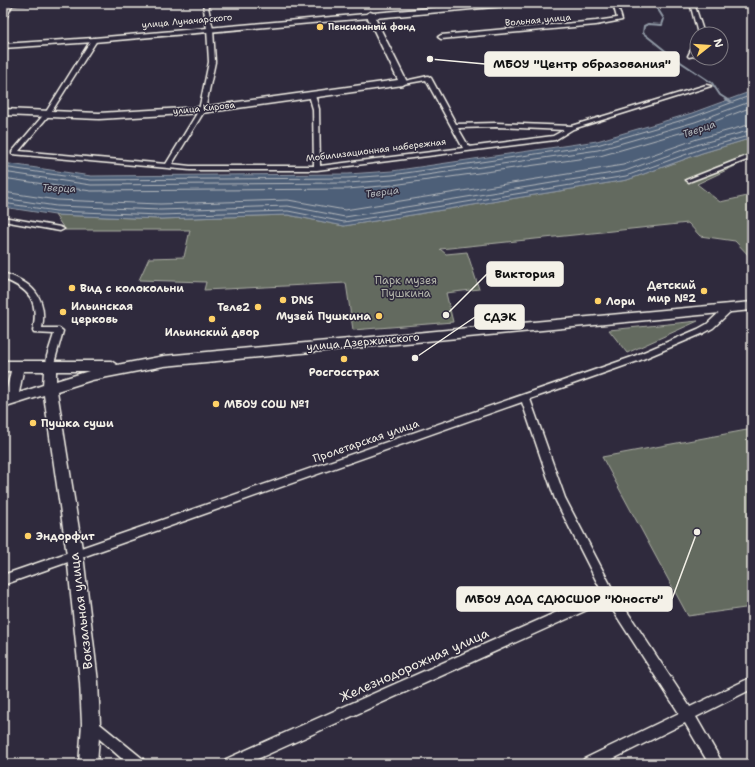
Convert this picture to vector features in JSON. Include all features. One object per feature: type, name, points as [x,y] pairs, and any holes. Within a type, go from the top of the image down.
[{"type":"street","points":[[3,4],[26,3]]},
{"type":"street","points":[[168,166],[202,110],[212,62],[210,29],[205,3]]},
{"type":"street","points":[[405,3],[408,11]]},
{"type":"street","name":"улица Луначарского","points":[[3,46],[94,40],[370,14],[516,3]]},
{"type":"street","name":"Вольная улица","points":[[441,37],[596,23],[620,19],[615,3]]},
{"type":"street","points":[[692,3],[699,26]]},
{"type":"street","points":[[3,18],[10,4]]},
{"type":"street","points":[[370,14],[403,82],[428,78],[466,148]]},
{"type":"street","points":[[48,114],[94,40]]},
{"type":"street","name":"улица Кирова","points":[[3,112],[99,116],[202,110],[403,82]]},
{"type":"street","name":"Мобилизационная набережная","points":[[48,114],[14,153],[190,168],[317,168],[466,148],[555,138],[571,128],[708,86]]},
{"type":"street","points":[[312,95],[316,109],[317,168]]},
{"type":"street","points":[[455,126],[496,125],[571,128]]},
{"type":"street","points":[[689,180],[752,156]]},
{"type":"street","points":[[3,219],[60,229]]},
{"type":"street","points":[[3,276],[24,284],[32,293],[39,310],[37,331],[59,331],[51,356],[50,365]]},
{"type":"street","name":"улица Дзержинского","points":[[7,402],[92,375],[134,366],[231,354],[752,306]]},
{"type":"street","name":"Пролетарская улица","points":[[3,580],[635,359],[710,326],[728,308]]},
{"type":"street","name":"Вокзальная улица","points":[[50,365],[50,388],[75,555],[89,682],[91,724],[88,764]]},
{"type":"street","points":[[3,366],[134,366]]},
{"type":"street","points":[[7,402],[18,366]]},
{"type":"street","points":[[525,398],[560,499],[609,594],[687,714],[716,764]]},
{"type":"street","name":"Железнодорожная улица","points":[[231,764],[609,594]]},
{"type":"street","points":[[589,764],[752,683]]},
{"type":"street","points":[[91,724],[138,764]]},
{"type":"green space","name":"Парк музея Пушкина","points":[[752,138],[752,158],[697,184],[720,202],[752,195],[752,259],[735,241],[700,236],[688,223],[440,249],[446,254],[467,252],[479,289],[446,293],[453,322],[353,330],[346,283],[204,290],[206,282],[139,280],[149,258],[184,257],[190,230],[65,230],[55,215],[160,219],[288,215],[344,226],[627,180],[702,153]]},
{"type":"green space","points":[[698,321],[627,353],[609,330]]},
{"type":"green space","points":[[752,429],[752,607],[688,616],[602,457]]},
{"type":"water","name":"Тверца","points":[[752,91],[752,138],[702,153],[627,180],[344,226],[288,215],[160,219],[55,215],[3,207],[3,163],[91,176],[348,174],[392,171],[597,141],[692,113]]},
{"type":"waterway","points":[[654,3],[664,19],[662,25],[648,24],[644,26],[643,33],[673,57],[712,83],[720,95],[731,102]]},
{"type":"place","name":"Пенсионный фонд","points":[[320,27]]},
{"type":"place","name":"МБОУ \"Центр образования\"","points":[[430,59]]},
{"type":"place","name":"Вид с колокольни","points":[[72,288]]},
{"type":"place","name":"Детский мир №2","points":[[704,291]]},
{"type":"place","name":"DNS","points":[[283,300]]},
{"type":"place","name":"Лори","points":[[598,301]]},
{"type":"place","name":"Теле2","points":[[258,307]]},
{"type":"place","name":"Ильинская церковь","points":[[63,312]]},
{"type":"place","name":"Виктория","points":[[446,315]]},
{"type":"place","name":"Музей Пушкина","points":[[379,316]]},
{"type":"place","name":"Ильинский двор","points":[[212,319]]},
{"type":"place","name":"СДЭК","points":[[415,358]]},
{"type":"place","name":"Росгосстрах","points":[[344,359]]},
{"type":"place","name":"МБОУ СОШ №1","points":[[216,404]]},
{"type":"place","name":"Пушка суши","points":[[33,423]]},
{"type":"place","name":"МБОУ ДОД СДЮСШОР \"Юность\"","points":[[697,532]]},
{"type":"place","name":"Эндорфит","points":[[28,536]]}]
